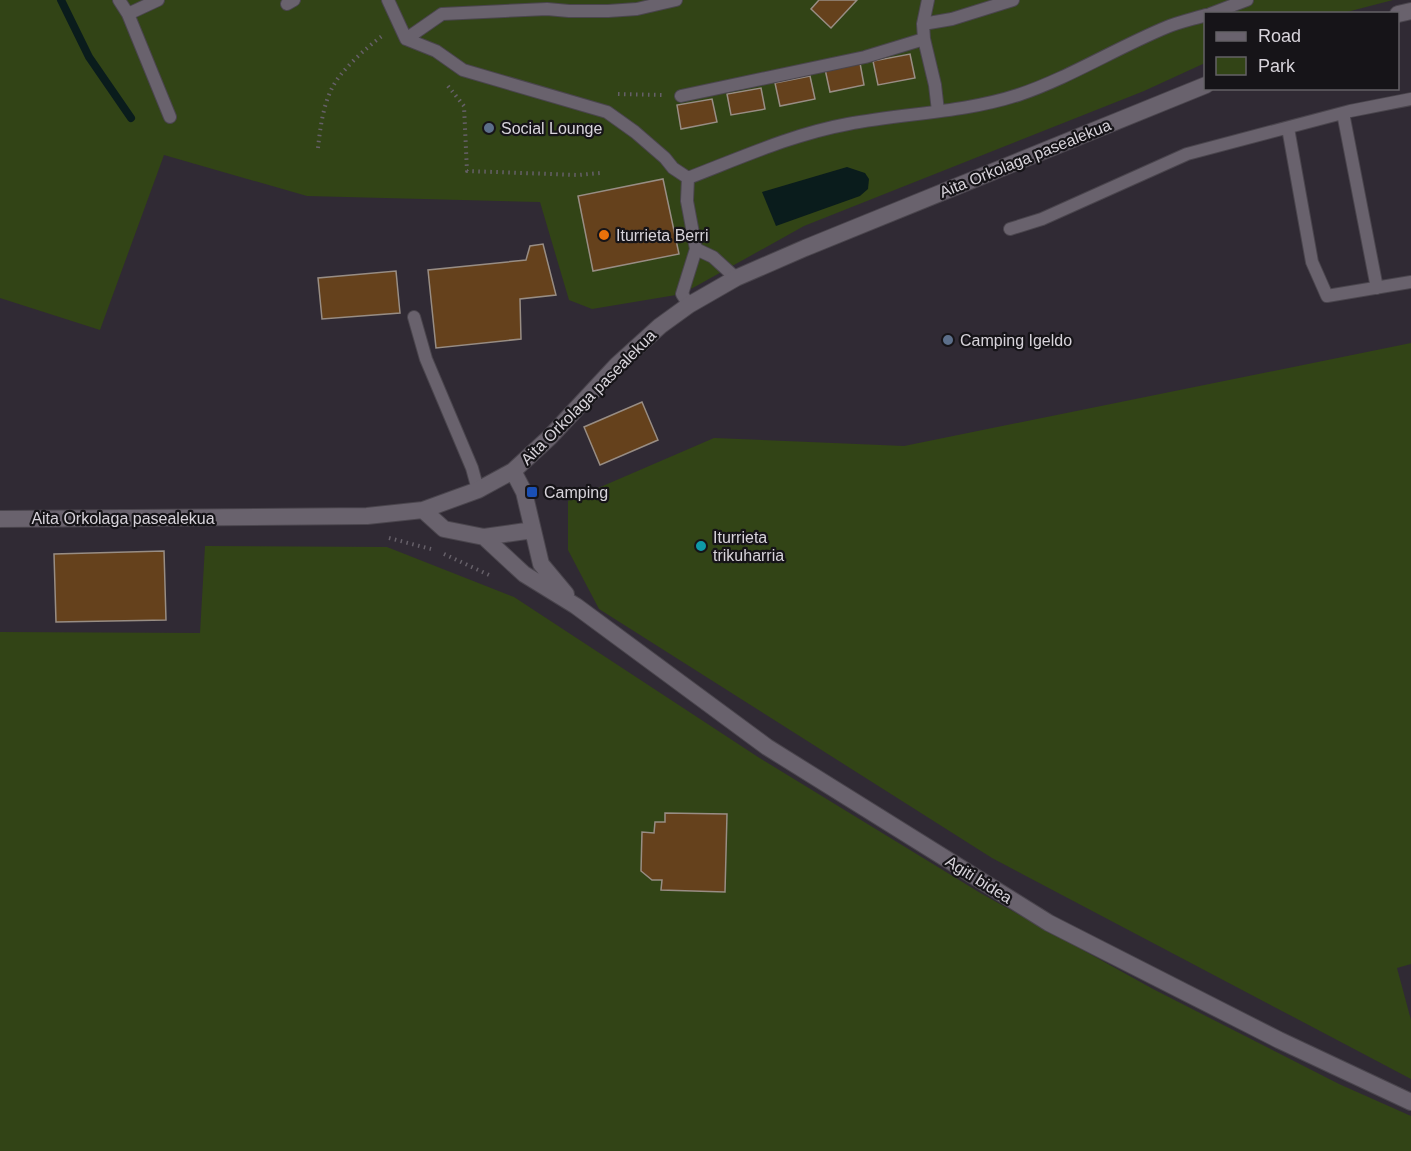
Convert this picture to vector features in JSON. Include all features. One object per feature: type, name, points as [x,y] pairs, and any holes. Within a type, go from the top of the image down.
[{"type":"street","name":"Aita Orkolaga pasealekua","points":[[0,519],[367,516],[423,510],[478,490],[513,471],[550,437],[626,357],[660,326],[689,305],[736,278],[1204,86]]},
{"type":"street","name":"Agiti bidea","points":[[513,471],[524,492],[541,564],[576,606]]},
{"type":"street","points":[[423,510],[444,529],[484,537],[534,530]]},
{"type":"street","name":"Agiti bidea","points":[[484,537],[524,574],[576,606],[767,747],[1049,923],[1279,1040],[1411,1102]]},
{"type":"lane","points":[[119,0],[128,14],[170,117]]},
{"type":"lane","points":[[128,14],[158,0]]},
{"type":"lane","points":[[388,0],[406,39],[436,51],[463,70],[607,112],[656,149],[673,168],[688,178]]},
{"type":"lane","points":[[406,39],[442,14],[547,9],[608,11],[637,9],[676,0]]},
{"type":"lane","points":[[928,0],[923,24],[924,39],[935,85],[938,111]]},
{"type":"lane","points":[[923,24],[952,19],[1013,0]]},
{"type":"lane","points":[[1214,12],[1247,0]]},
{"type":"lane","points":[[688,178],[818,131],[847,124],[977,106],[1017,95],[1168,27],[1204,15]]},
{"type":"lane","points":[[681,96],[865,57],[924,39]]},
{"type":"lane","points":[[1010,229],[1042,219],[1187,154],[1343,113],[1411,99]]},
{"type":"lane","points":[[1343,113],[1377,288]]},
{"type":"lane","points":[[1288,128],[1312,262],[1327,296],[1411,282]]},
{"type":"lane","points":[[688,178],[687,201],[696,249],[682,294],[689,305]]},
{"type":"lane","points":[[696,249],[713,257],[736,278]]},
{"type":"lane","points":[[414,317],[426,358],[472,468],[478,490]]},
{"type":"path","points":[[318,148],[320,127],[332,87],[353,61],[400,24]]},
{"type":"path","points":[[464,105],[467,171],[578,175],[600,173]]},
{"type":"green space","points":[[0,0],[1393,0],[1347,12],[1204,12],[1204,63],[1144,91],[804,226],[682,294],[592,309],[569,300],[540,202],[307,196],[164,155],[100,330],[0,298]]},
{"type":"green space","points":[[1411,343],[1411,964],[1397,968],[1411,1020],[1411,1079],[992,858],[599,609],[568,550],[568,501],[714,438],[904,446]]},
{"type":"green space","points":[[205,546],[387,547],[514,597],[758,757],[982,894],[1153,989],[1339,1084],[1411,1116],[1411,1151],[0,1151],[0,632],[200,633]]},
{"type":"shaded area","points":[[847,167],[865,173],[869,179],[868,189],[860,196],[776,226],[762,192]]},
{"type":"building","points":[[819,0],[857,0],[831,28],[811,9]]},
{"type":"building","points":[[910,54],[915,78],[878,85],[873,61]]},
{"type":"building","points":[[860,63],[864,85],[830,92],[825,69]]},
{"type":"building","points":[[810,76],[815,99],[780,106],[775,83]]},
{"type":"building","points":[[761,88],[765,109],[731,115],[727,94]]},
{"type":"building","points":[[712,99],[717,122],[681,129],[677,105]]},
{"type":"building","points":[[663,179],[679,254],[593,271],[578,196]]},
{"type":"building","points":[[543,244],[556,295],[520,299],[521,339],[436,348],[428,270],[526,260],[530,246]]},
{"type":"building","points":[[396,271],[400,313],[322,319],[318,278]]},
{"type":"building","points":[[642,402],[658,440],[600,465],[584,427]]},
{"type":"building","points":[[164,551],[166,620],[56,622],[54,554]]},
{"type":"building","points":[[665,813],[727,814],[725,892],[661,890],[662,880],[652,880],[641,871],[642,832],[654,833],[655,822],[665,822]]},
{"type":"waterway","points":[[61,0],[89,57],[131,118]]},
{"type":"place","name":"Social Lounge","points":[[489,128]]},
{"type":"place","name":"Iturrieta Berri","points":[[604,235]]},
{"type":"place","name":"Camping Igeldo","points":[[948,340]]},
{"type":"place","name":"Camping","points":[[532,492]]},
{"type":"place","name":"Iturrieta trikuharria","points":[[701,546]]}]
